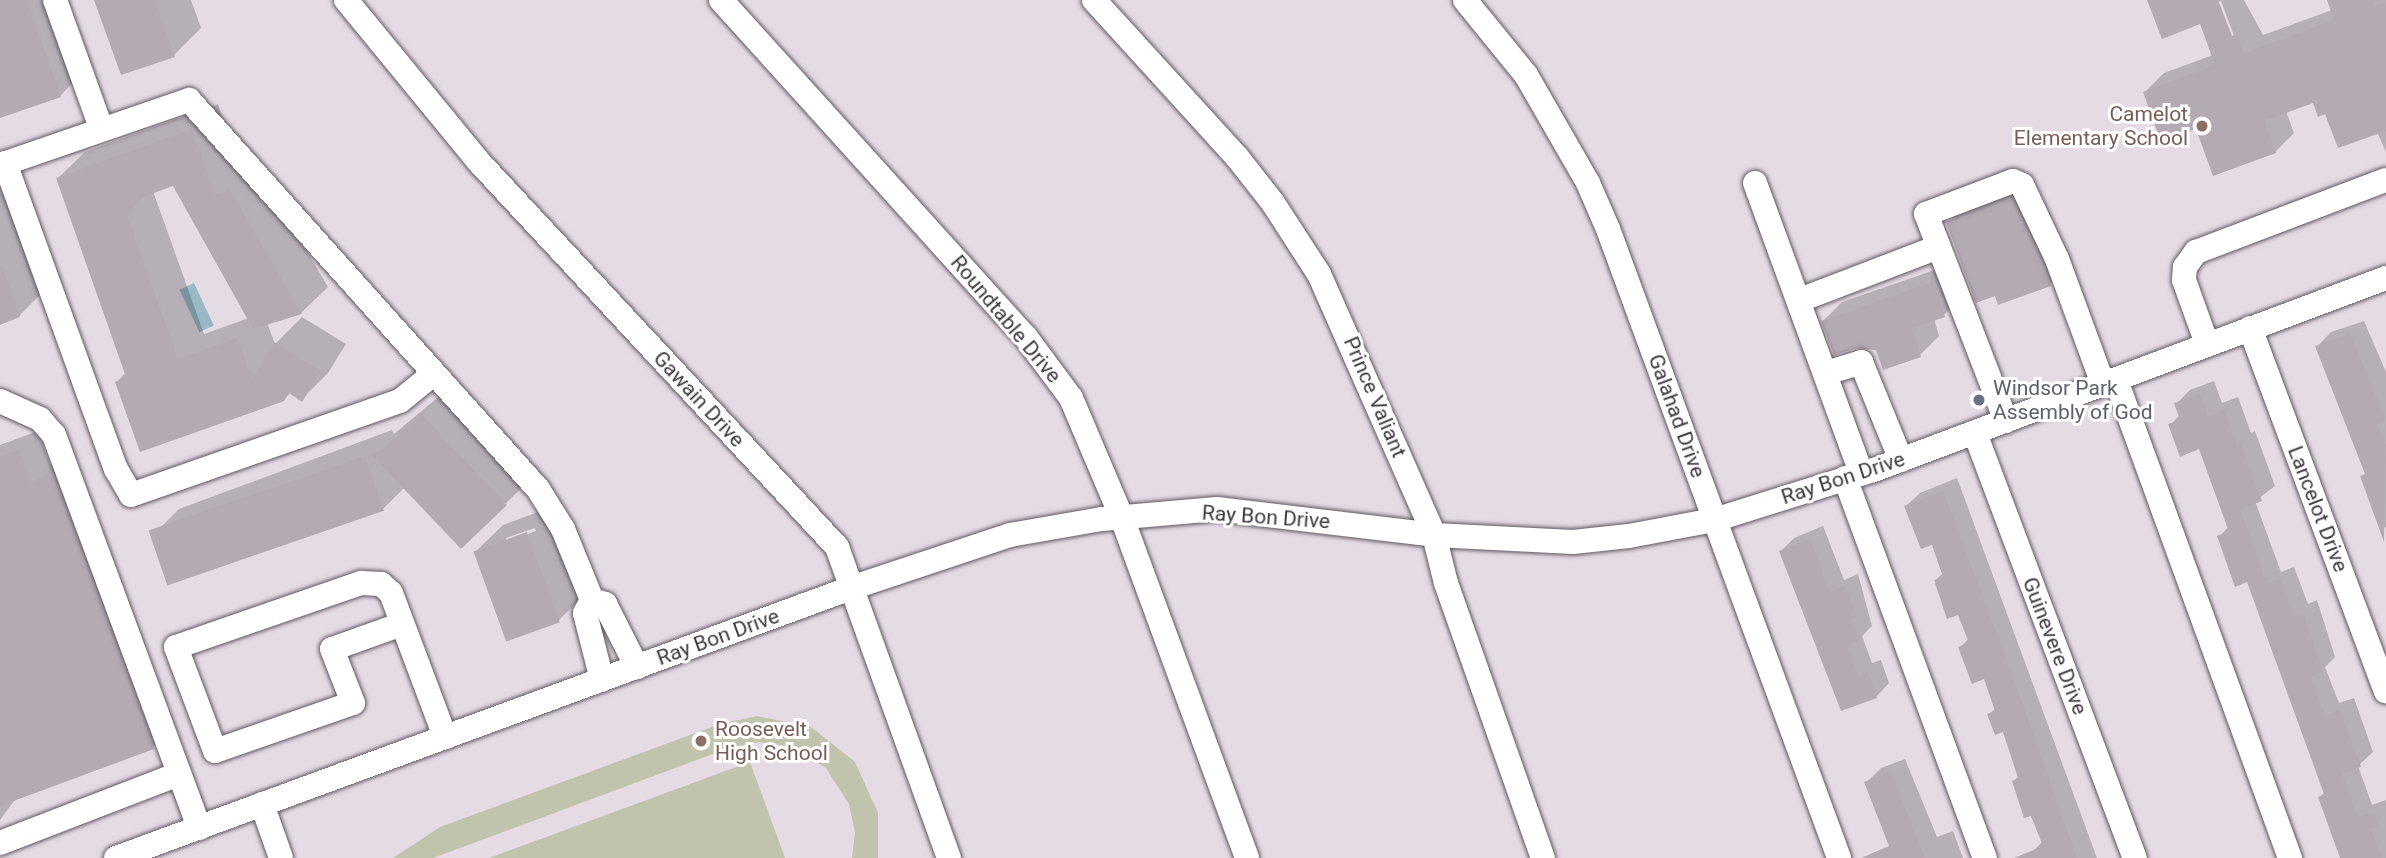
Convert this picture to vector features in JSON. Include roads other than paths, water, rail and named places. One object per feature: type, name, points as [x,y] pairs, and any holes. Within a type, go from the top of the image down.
[{"type":"street","points":[[55,0],[100,128]]},
{"type":"street","name":"Gawain Drive","points":[[345,0],[479,162],[837,547],[949,858]]},
{"type":"street","name":"Roundtable Drive","points":[[721,0],[1051,368],[1088,430],[1247,858]]},
{"type":"street","name":"Prince Valiant","points":[[1094,0],[1237,157],[1273,203],[1319,274],[1434,536],[1454,609],[1543,858]]},
{"type":"street","name":"Galahad Drive","points":[[1465,0],[1526,75],[1588,183],[1839,858]]},
{"type":"street","points":[[432,375],[400,401],[131,495],[116,469],[2,164],[100,128],[189,100],[432,375],[538,489],[563,529],[592,600]]},
{"type":"street","points":[[2207,344],[2184,280],[2185,267],[2196,252],[2386,180]]},
{"type":"street","points":[[1755,183],[1826,373],[1853,476],[1985,858]]},
{"type":"street","points":[[2006,421],[1926,214],[2019,183],[2057,259],[2109,382],[2290,858]]},
{"type":"street","points":[[1800,300],[1938,247]]},
{"type":"street","name":"Ray Bon Drive","points":[[116,858],[851,588],[1010,535],[1122,518],[1217,509],[1434,536],[1573,542],[1714,520],[1901,460],[2386,278]]},
{"type":"street","name":"Lancelot Drive","points":[[2250,328],[2386,691]]},
{"type":"street","points":[[1826,373],[1861,362],[1901,460]]},
{"type":"street","points":[[0,401],[40,419],[54,435],[199,828]]},
{"type":"street","name":"Guinevere Drive","points":[[1975,433],[2135,858]]},
{"type":"street","points":[[402,624],[332,649],[353,703],[215,751],[176,647],[361,583],[381,584],[391,593],[445,737]]},
{"type":"street","points":[[592,600],[605,604],[637,667]]},
{"type":"street","points":[[592,600],[584,613],[602,680]]},
{"type":"street","points":[[0,842],[179,774]]},
{"type":"street","points":[[261,804],[281,858]]},
{"type":"water","points":[[194,283],[214,326],[199,332],[179,290]]},
{"type":"place","name":"Camelot Elementary School","points":[[2202,126]]},
{"type":"place","name":"Windsor Park Assembly of God","points":[[1979,400]]},
{"type":"place","name":"Roosevelt High School","points":[[701,741]]}]
